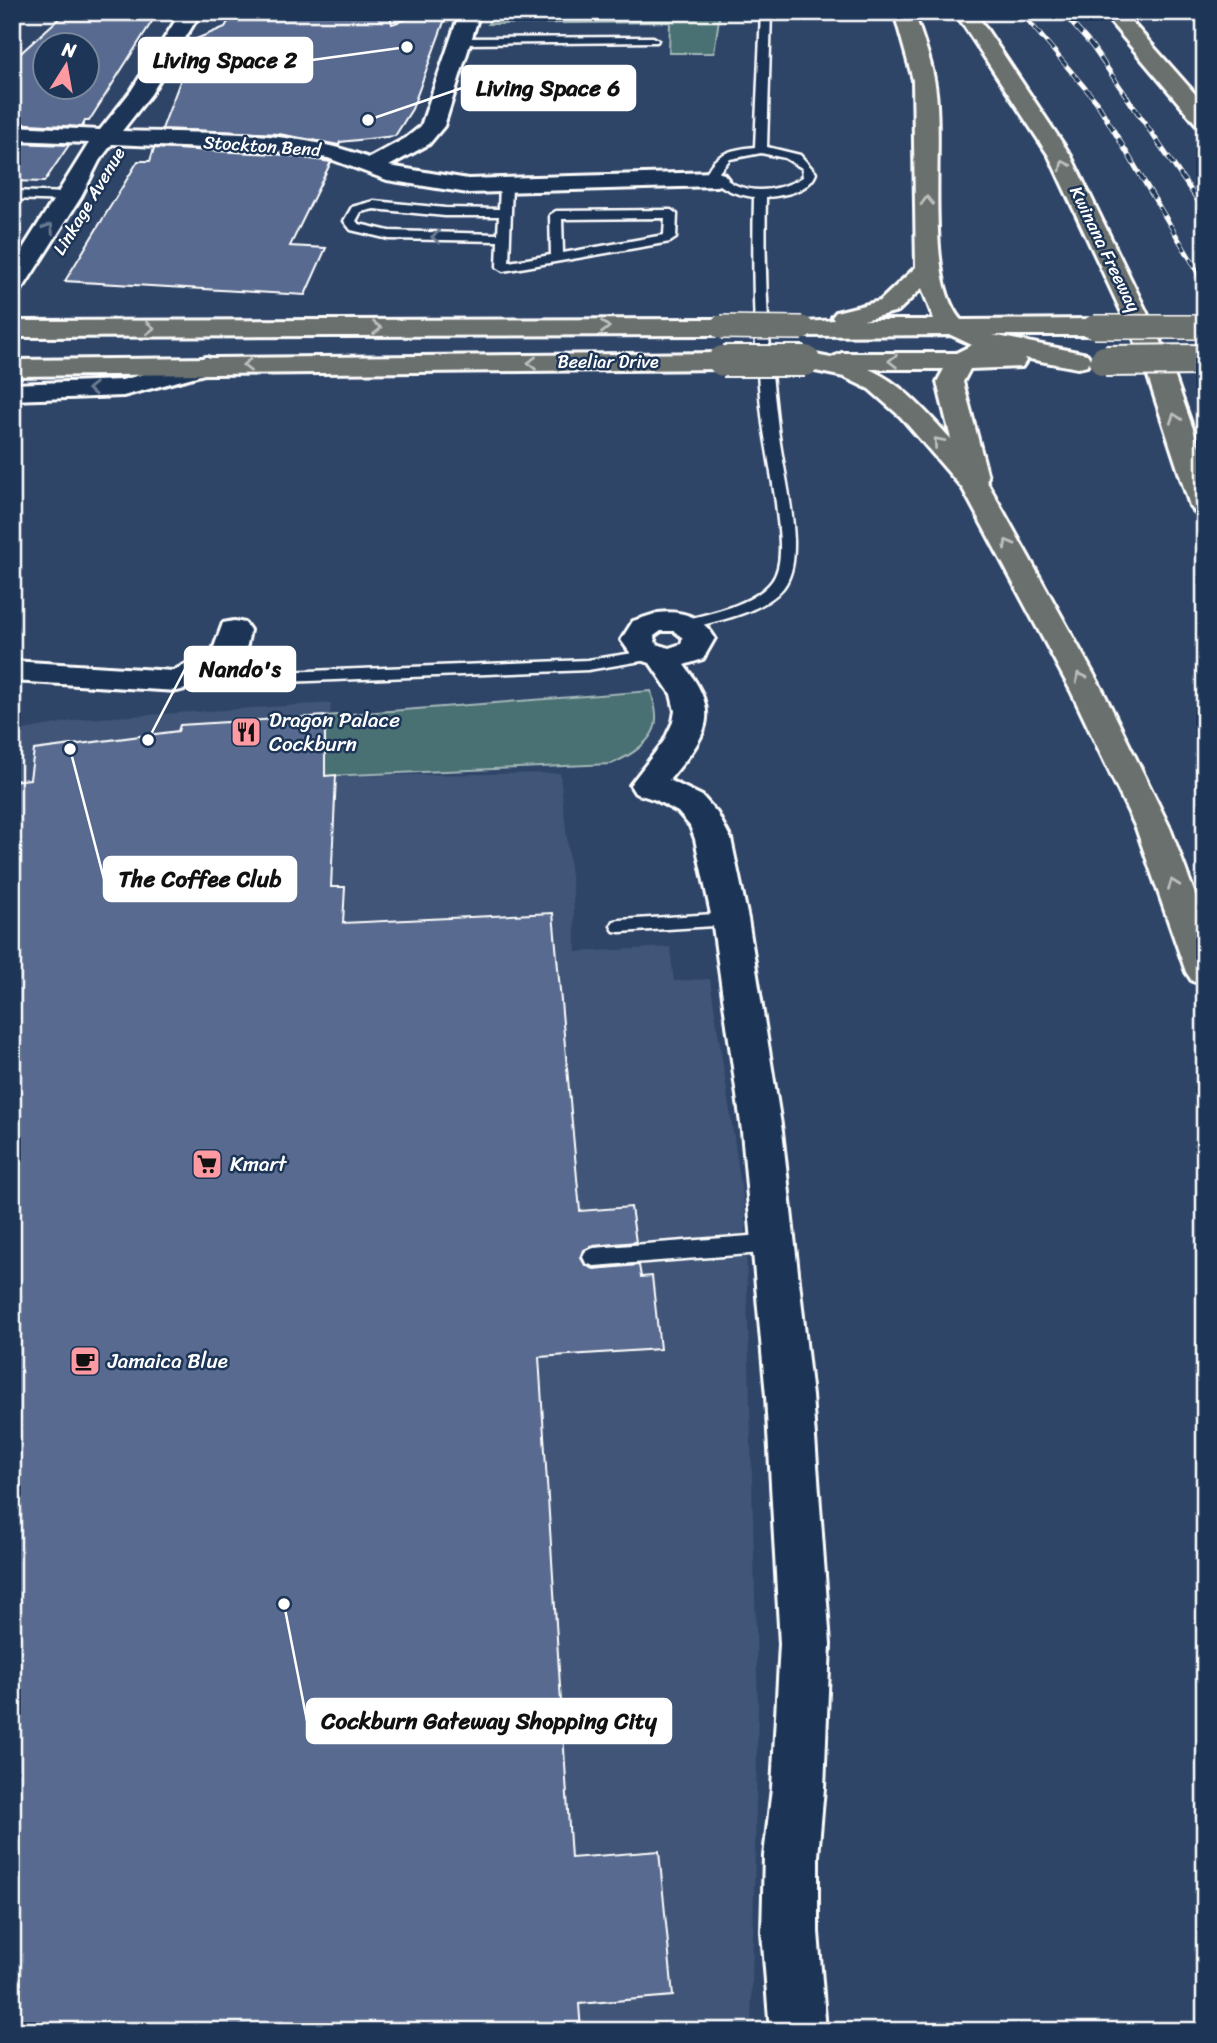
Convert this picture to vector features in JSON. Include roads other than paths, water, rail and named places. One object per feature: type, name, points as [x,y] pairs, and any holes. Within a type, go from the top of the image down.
[{"type":"highway","points":[[904,12],[925,80],[928,269],[944,316],[954,327],[991,344],[1078,360]]},
{"type":"highway","name":"Kwinana Freeway","points":[[965,12],[1066,168],[1153,352],[1205,506]]},
{"type":"highway","points":[[1112,12],[1205,120]]},
{"type":"highway","points":[[1135,12],[1167,52],[1181,89]]},
{"type":"highway","points":[[802,328],[889,306],[928,269]]},
{"type":"highway","points":[[25,293],[31,313],[47,321],[82,328]]},
{"type":"highway","points":[[976,486],[951,393],[950,382],[961,361],[991,344],[1066,327]]},
{"type":"highway","name":"Beeliar Drive","points":[[12,328],[1205,327]]},
{"type":"highway","name":"Beeliar Drive","points":[[12,368],[723,361],[1205,360]]},
{"type":"highway","points":[[805,361],[852,371],[878,383],[911,411],[976,486],[1087,691],[1153,828],[1205,972]]},
{"type":"street","name":"Linkage Avenue","points":[[25,293],[140,94],[191,12]]},
{"type":"street","points":[[371,167],[430,131],[470,12]]},
{"type":"street","name":"Stockton Bend","points":[[12,133],[275,144],[333,152],[387,173],[436,183],[506,186],[716,178]]},
{"type":"street","name":"Linkage Avenue","points":[[25,293],[88,159],[116,138]]},
{"type":"street","points":[[12,392],[123,388],[206,365]]},
{"type":"street","points":[[12,671],[177,681],[208,668],[228,655],[234,630]]},
{"type":"street","points":[[674,652],[692,719],[647,785],[681,798],[705,821],[713,839],[730,919],[762,1131],[789,1396],[805,1644],[798,1788],[791,1856],[790,1932],[798,2031]]},
{"type":"lane","points":[[12,20],[18,12]]},
{"type":"lane","points":[[761,150],[766,12]]},
{"type":"lane","points":[[459,41],[653,40]]},
{"type":"lane","points":[[761,150],[789,155],[800,160],[810,173],[808,179],[790,190],[760,193],[734,188],[716,178],[714,165],[721,159],[746,151],[761,150]]},
{"type":"lane","points":[[506,186],[503,267],[557,258],[670,238],[671,214],[555,215],[557,258]]},
{"type":"lane","points":[[177,681],[587,665],[674,652],[742,606],[766,596],[783,576],[786,554],[758,292],[760,193]]},
{"type":"lane","points":[[12,195],[69,197]]},
{"type":"lane","points":[[504,237],[389,235],[355,227],[350,221],[356,210],[374,205],[445,212],[505,214]]},
{"type":"lane","points":[[587,665],[674,652],[742,606]]},
{"type":"lane","points":[[620,926],[730,919]]},
{"type":"lane","points":[[594,1257],[774,1243]]},
{"type":"railway","points":[[1021,12],[1096,101],[1194,265],[1205,289]]},
{"type":"railway","points":[[1062,12],[1092,46],[1205,211]]},
{"type":"place","name":"Living Space 2","points":[[407,47]]},
{"type":"place","name":"Living Space 6","points":[[368,120]]},
{"type":"place","name":"Dragon Palace Cockburn","points":[[246,732]]},
{"type":"place","name":"Nando's","points":[[148,740]]},
{"type":"place","name":"The Coffee Club","points":[[70,749]]},
{"type":"place","name":"Kmart","points":[[207,1164]]},
{"type":"place","name":"Jamaica Blue","points":[[85,1361]]},
{"type":"place","name":"Cockburn Gateway Shopping City","points":[[284,1604]]}]
